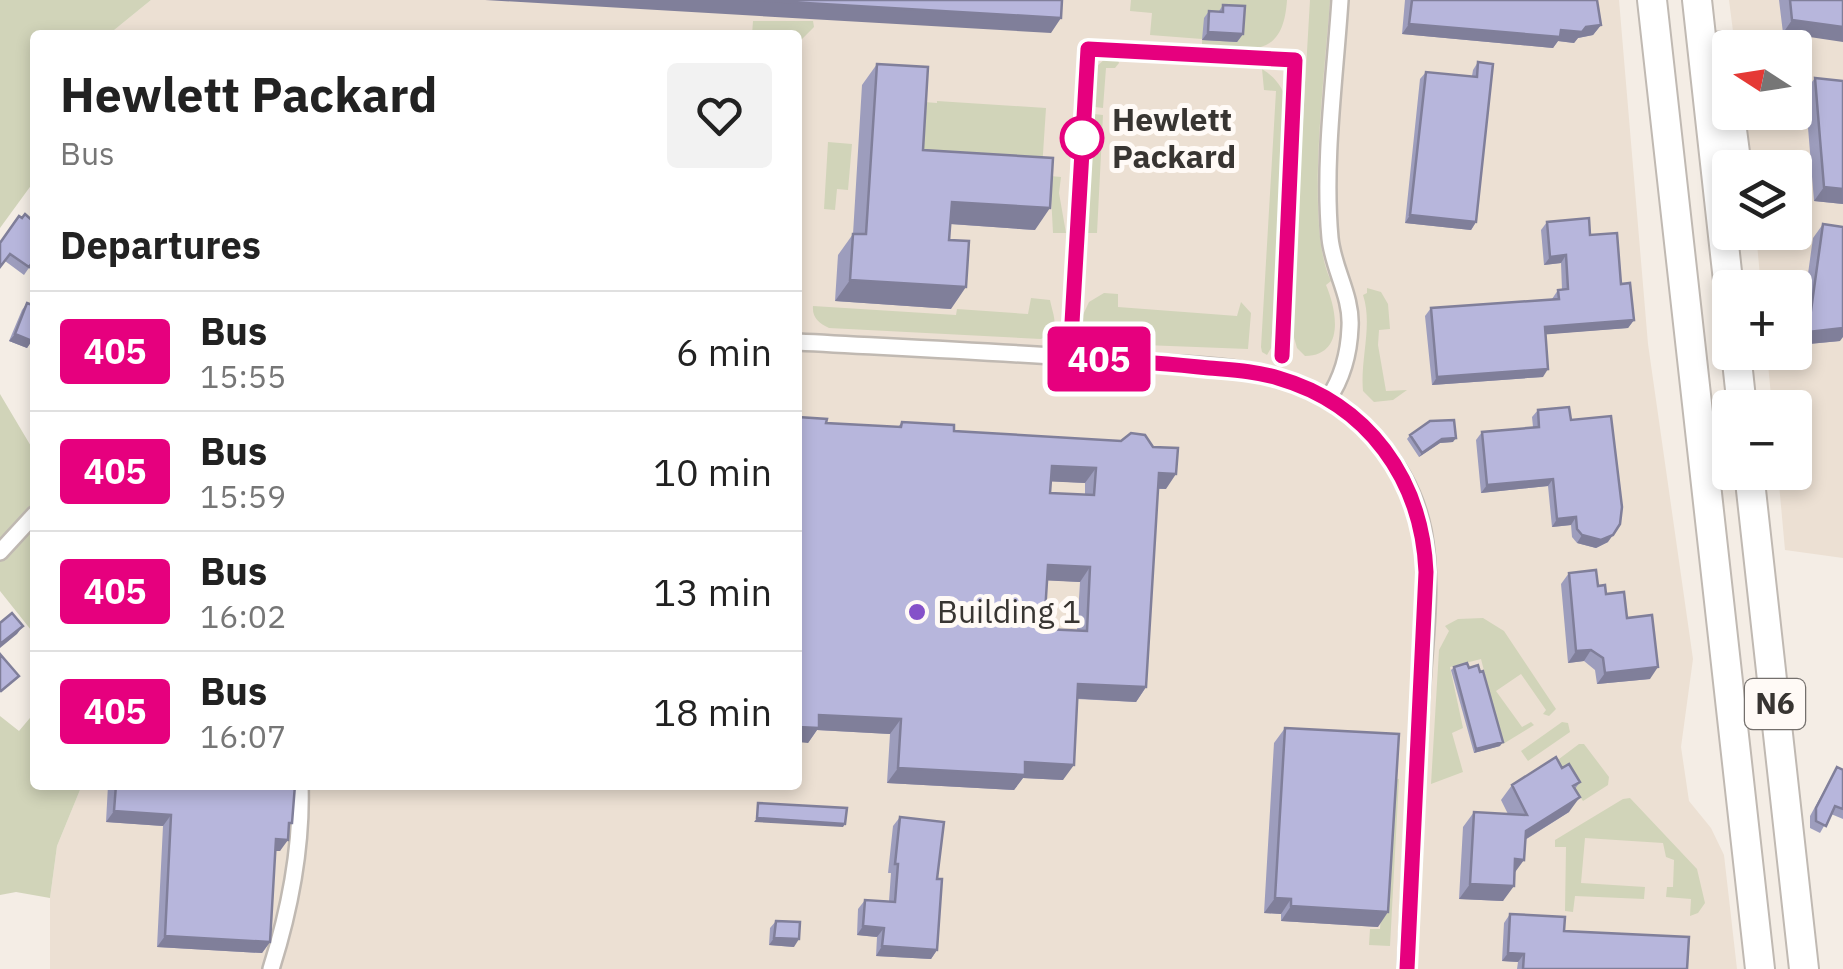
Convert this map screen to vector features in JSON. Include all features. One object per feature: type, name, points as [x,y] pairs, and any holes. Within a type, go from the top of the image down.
[{"type":"highway","name":"N6","points":[[1652,0],[1760,969]]},
{"type":"highway","points":[[1697,0],[1727,270]]},
{"type":"highway","points":[[1714,0],[1735,150]]},
{"type":"highway","name":"N6","points":[[1751,490],[1804,969]]},
{"type":"street","points":[[1328,399],[1342,379],[1351,322],[1334,263],[1328,208],[1340,0]]},
{"type":"street","points":[[802,342],[1254,372],[1328,399],[1364,426],[1398,468],[1410,490],[1425,543],[1425,618],[1406,969]]},
{"type":"street","points":[[0,552],[30,519]]},
{"type":"street","points":[[271,969],[295,871],[300,790]]},
{"type":"shaded area","points":[[151,0],[1619,0],[1648,344],[1693,659],[1681,747],[1689,801],[1711,828],[1724,855],[1737,969],[50,969],[50,898],[57,846],[80,790],[802,790],[802,30],[114,30]]},
{"type":"shaded area","points":[[1729,0],[1843,0],[1843,558],[1785,550],[1780,490],[1812,490],[1812,390],[1770,390],[1769,370],[1812,370],[1812,270],[1759,270],[1758,250],[1812,250],[1812,150],[1748,150],[1745,130],[1812,130],[1812,30],[1733,30]]},
{"type":"green space","points":[[0,0],[151,0],[114,30],[30,30],[30,187],[0,228]]},
{"type":"green space","points":[[1131,0],[1287,0],[1279,33],[1271,42],[1248,49],[1202,46],[1202,39],[1150,35],[1152,13],[1130,11]]},
{"type":"green space","points":[[1310,0],[1330,0],[1318,186],[1323,256],[1331,281],[1326,285],[1335,330],[1327,348],[1305,356],[1297,348],[1291,327]]},
{"type":"green space","points":[[753,21],[813,21],[814,27],[802,39],[802,30],[752,30]]},
{"type":"green space","points":[[1105,59],[1119,63],[1115,68],[1106,68],[1103,108],[1095,107],[1097,66]]},
{"type":"green space","points":[[1262,69],[1278,84],[1287,104],[1271,348],[1267,355],[1261,347],[1276,91],[1264,90]]},
{"type":"green space","points":[[924,102],[1046,108],[1042,169],[920,161]]},
{"type":"green space","points":[[1094,114],[1103,115],[1097,233],[1087,233]]},
{"type":"green space","points":[[828,142],[852,144],[848,190],[837,189],[835,210],[824,209]]},
{"type":"green space","points":[[1050,176],[1061,177],[1059,193],[1066,233],[1053,233]]},
{"type":"green space","points":[[1367,288],[1381,292],[1388,304],[1390,329],[1379,330],[1378,345],[1386,391],[1407,390],[1393,400],[1374,402],[1363,391],[1367,318],[1363,295]]},
{"type":"green space","points":[[1104,293],[1118,294],[1118,307],[1237,316],[1241,302],[1251,313],[1248,349],[1092,343],[1081,319],[1089,302]]},
{"type":"green space","points":[[1031,298],[1050,300],[1054,327],[1041,339],[829,328],[817,320],[813,310],[813,306],[956,315],[957,309],[1028,314]]},
{"type":"green space","points":[[0,394],[30,445],[30,629],[0,591]]},
{"type":"green space","points":[[1483,618],[1504,631],[1556,709],[1549,716],[1543,714],[1546,710],[1521,674],[1496,691],[1522,727],[1531,722],[1534,725],[1503,744],[1481,659],[1450,667],[1463,728],[1452,733],[1463,772],[1431,784],[1439,650],[1449,631],[1445,626],[1458,619]]},
{"type":"green space","points":[[0,716],[19,731],[30,718],[30,790],[80,790],[57,846],[50,898],[16,892],[0,895]]},
{"type":"green space","points":[[1562,722],[1568,723],[1570,732],[1528,761],[1521,751]]},
{"type":"green space","points":[[1584,744],[1609,777],[1608,785],[1583,801],[1555,762]]},
{"type":"green space","points":[[1390,778],[1399,779],[1390,946],[1369,945],[1370,929],[1380,929]]},
{"type":"green space","points":[[1630,798],[1697,869],[1705,903],[1698,913],[1690,916],[1691,899],[1666,897],[1667,887],[1673,887],[1674,860],[1666,857],[1663,843],[1585,838],[1581,883],[1645,887],[1644,899],[1575,896],[1573,912],[1565,911],[1566,847],[1555,847],[1555,840]]},
{"type":"building","points":[[755,0],[1062,0],[1061,18]]},
{"type":"building","points":[[1412,0],[1597,0],[1601,25],[1586,27],[1582,32],[1561,30],[1560,37],[1409,24]]},
{"type":"building","points":[[1790,0],[1843,0],[1843,27],[1792,20]]},
{"type":"building","points":[[1223,5],[1245,6],[1243,34],[1208,32],[1209,11],[1223,12]]},
{"type":"building","points":[[1478,62],[1493,64],[1476,222],[1410,215],[1426,72],[1477,77]]},
{"type":"building","points":[[877,64],[928,67],[923,150],[1053,158],[1050,208],[952,202],[949,240],[969,241],[966,287],[850,280],[853,234],[866,234]]},
{"type":"building","points":[[1815,78],[1843,81],[1843,189],[1824,187]]},
{"type":"building","points":[[25,214],[30,218],[30,266],[10,254],[0,267],[0,243],[19,216]]},
{"type":"building","points":[[1589,218],[1590,235],[1617,233],[1621,284],[1630,283],[1634,320],[1545,327],[1548,369],[1437,377],[1431,308],[1559,299],[1558,290],[1568,289],[1566,255],[1550,257],[1547,222]]},
{"type":"building","points":[[1823,224],[1843,227],[1843,328],[1812,332]]},
{"type":"building","points":[[27,303],[30,304],[30,340],[15,334]]},
{"type":"building","points":[[1569,407],[1571,420],[1611,416],[1622,507],[1620,524],[1613,535],[1601,540],[1582,535],[1576,517],[1557,519],[1553,479],[1487,485],[1482,432],[1539,427],[1538,410]]},
{"type":"building","name":"Building 1","points":[[802,417],[827,419],[826,423],[954,425],[954,431],[1121,441],[1131,433],[1145,435],[1153,447],[1178,448],[1176,474],[1159,473],[1146,687],[1078,684],[1074,765],[1025,762],[1025,775],[898,768],[901,719],[819,715],[819,728],[802,727]],"holes":[[[1052,466],[1096,468],[1094,495],[1050,493]],[[1048,565],[1090,567],[1087,631],[1044,629]]]},
{"type":"building","points":[[1454,420],[1456,438],[1442,439],[1422,453],[1410,435],[1430,421]]},
{"type":"building","points":[[1596,570],[1598,586],[1605,585],[1606,594],[1624,592],[1627,618],[1652,615],[1658,667],[1605,673],[1603,658],[1591,650],[1576,651],[1569,573]]},
{"type":"building","points":[[12,613],[23,626],[0,644],[0,623]]},
{"type":"building","points":[[0,654],[19,676],[1,691],[0,690]]},
{"type":"building","points":[[1467,663],[1469,668],[1478,665],[1483,671],[1503,742],[1476,749],[1454,667]]},
{"type":"building","points":[[1285,728],[1399,734],[1388,912],[1291,906],[1291,899],[1275,898]]},
{"type":"building","points":[[1556,757],[1562,768],[1569,764],[1580,782],[1573,786],[1580,797],[1526,831],[1524,860],[1515,859],[1514,886],[1470,884],[1474,812],[1527,815],[1512,785]]},
{"type":"building","points":[[1837,767],[1843,770],[1843,809],[1835,806],[1826,826],[1816,821],[1816,808]]},
{"type":"building","points":[[116,790],[295,790],[288,840],[276,839],[270,942],[165,936],[171,815],[114,811]]},
{"type":"building","points":[[758,803],[847,808],[845,824],[757,818]]},
{"type":"building","points":[[900,817],[944,822],[937,879],[942,879],[937,950],[882,946],[884,928],[863,926],[865,900],[895,902]]},
{"type":"building","points":[[1510,914],[1565,917],[1564,931],[1689,937],[1687,969],[1523,969],[1524,954],[1508,953]]},
{"type":"building","points":[[776,921],[800,922],[799,939],[774,938]]},
{"type":"bus line","name":"405","points":[[1282,356],[1295,60],[1088,49],[1070,357],[1254,372],[1280,378],[1328,399],[1364,426],[1398,468],[1410,490],[1422,526],[1426,572],[1407,969]]},
{"type":"place","name":"Hewlett Packard","points":[[1082,138]]},
{"type":"place","name":"Building 1","points":[[917,612]]}]
